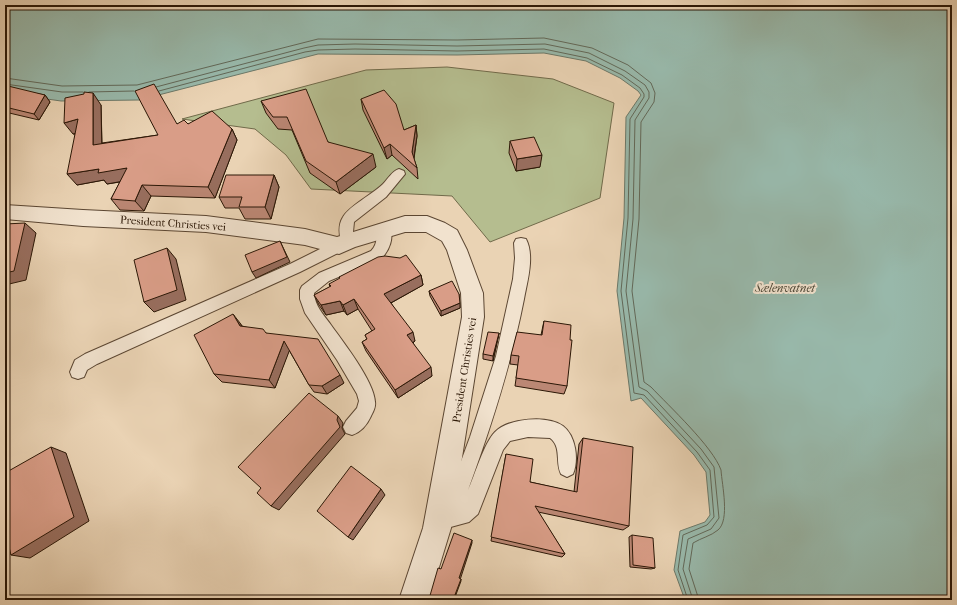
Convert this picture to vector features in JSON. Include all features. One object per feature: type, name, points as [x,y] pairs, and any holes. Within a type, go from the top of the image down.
[{"type":"street","name":"President Christies vei","points":[[5,212],[83,218],[206,224],[344,243],[405,224],[427,224],[438,228],[450,236],[458,250],[472,293],[474,317],[444,522],[433,544],[414,600]]},
{"type":"lane","points":[[344,243],[346,225],[354,214],[376,199],[399,174]]},
{"type":"lane","points":[[352,427],[360,421],[367,401],[362,384],[310,308],[307,299],[307,290],[324,277],[376,254],[381,250],[385,240],[384,230]]},
{"type":"lane","name":"President Christies vei","points":[[78,372],[81,365],[91,359],[295,268],[344,243]]},
{"type":"lane","name":"President Christies vei","points":[[444,522],[493,394],[512,326],[523,258],[521,243]]},
{"type":"lane","points":[[444,522],[464,515],[471,507],[496,444],[502,437],[510,432],[520,429],[543,428],[553,429],[558,432],[566,446],[567,468]]},
{"type":"green space","points":[[447,67],[553,79],[614,103],[600,198],[490,242],[452,196],[311,189],[286,155],[255,129],[182,119],[366,70]]},
{"type":"water","name":"Sælenvatnet","points":[[5,5],[952,5],[952,600],[685,600],[674,570],[680,531],[705,522],[710,515],[706,472],[694,455],[641,398],[631,401],[617,291],[624,218],[626,117],[641,95],[638,91],[620,78],[586,61],[544,53],[457,55],[318,54],[139,100],[61,101],[5,93]]},
{"type":"building","points":[[154,84],[177,124],[184,120],[188,124],[212,111],[232,129],[208,187],[142,185],[135,201],[111,199],[127,168],[98,173],[99,169],[67,174],[78,119],[64,123],[65,98],[84,94],[84,92],[93,93],[93,145],[158,135],[135,91]]},
{"type":"building","points":[[8,86],[45,95],[34,114],[5,107],[5,88]]},
{"type":"building","points":[[306,89],[328,142],[373,154],[336,182],[306,161],[287,117],[273,117],[261,101]]},
{"type":"building","points":[[384,90],[396,104],[404,130],[416,125],[412,152],[417,168],[390,144],[384,148],[361,99]]},
{"type":"building","points":[[534,137],[542,155],[517,159],[510,141]]},
{"type":"building","points":[[226,175],[274,175],[265,207],[239,207],[242,197],[219,197]]},
{"type":"building","points":[[25,223],[14,271],[5,273],[5,224]]},
{"type":"building","points":[[280,241],[287,257],[252,272],[245,255]]},
{"type":"building","points":[[167,248],[177,290],[144,302],[134,260]]},
{"type":"building","points":[[406,255],[421,275],[384,294],[413,332],[407,335],[431,367],[395,390],[362,342],[367,339],[365,335],[375,329],[354,299],[343,305],[340,301],[321,305],[314,295],[331,286],[329,284],[340,278],[339,277],[378,257],[385,256],[400,258]]},
{"type":"building","points":[[452,281],[459,294],[460,303],[441,311],[429,291]]},
{"type":"building","points":[[233,314],[240,326],[263,329],[266,333],[318,339],[340,375],[322,386],[309,385],[284,341],[269,380],[214,374],[194,335]]},
{"type":"building","points":[[544,321],[571,325],[570,340],[572,340],[567,386],[516,378],[519,356],[511,355],[517,332],[542,335]]},
{"type":"building","points":[[488,332],[499,333],[493,356],[483,354]]},
{"type":"building","points":[[309,393],[338,416],[337,420],[340,427],[271,506],[257,493],[261,488],[238,467]]},
{"type":"building","points":[[583,438],[633,447],[629,526],[535,506],[565,554],[491,537],[506,454],[533,459],[530,482],[577,492]]},
{"type":"building","points":[[51,447],[74,517],[11,555],[5,531],[5,473]]},
{"type":"building","points":[[351,466],[381,489],[348,537],[317,511]]},
{"type":"building","points":[[454,533],[472,540],[459,578],[461,579],[453,600],[426,600],[429,599],[438,568],[441,569]]},
{"type":"building","points":[[632,535],[653,538],[655,568],[633,565]]}]
